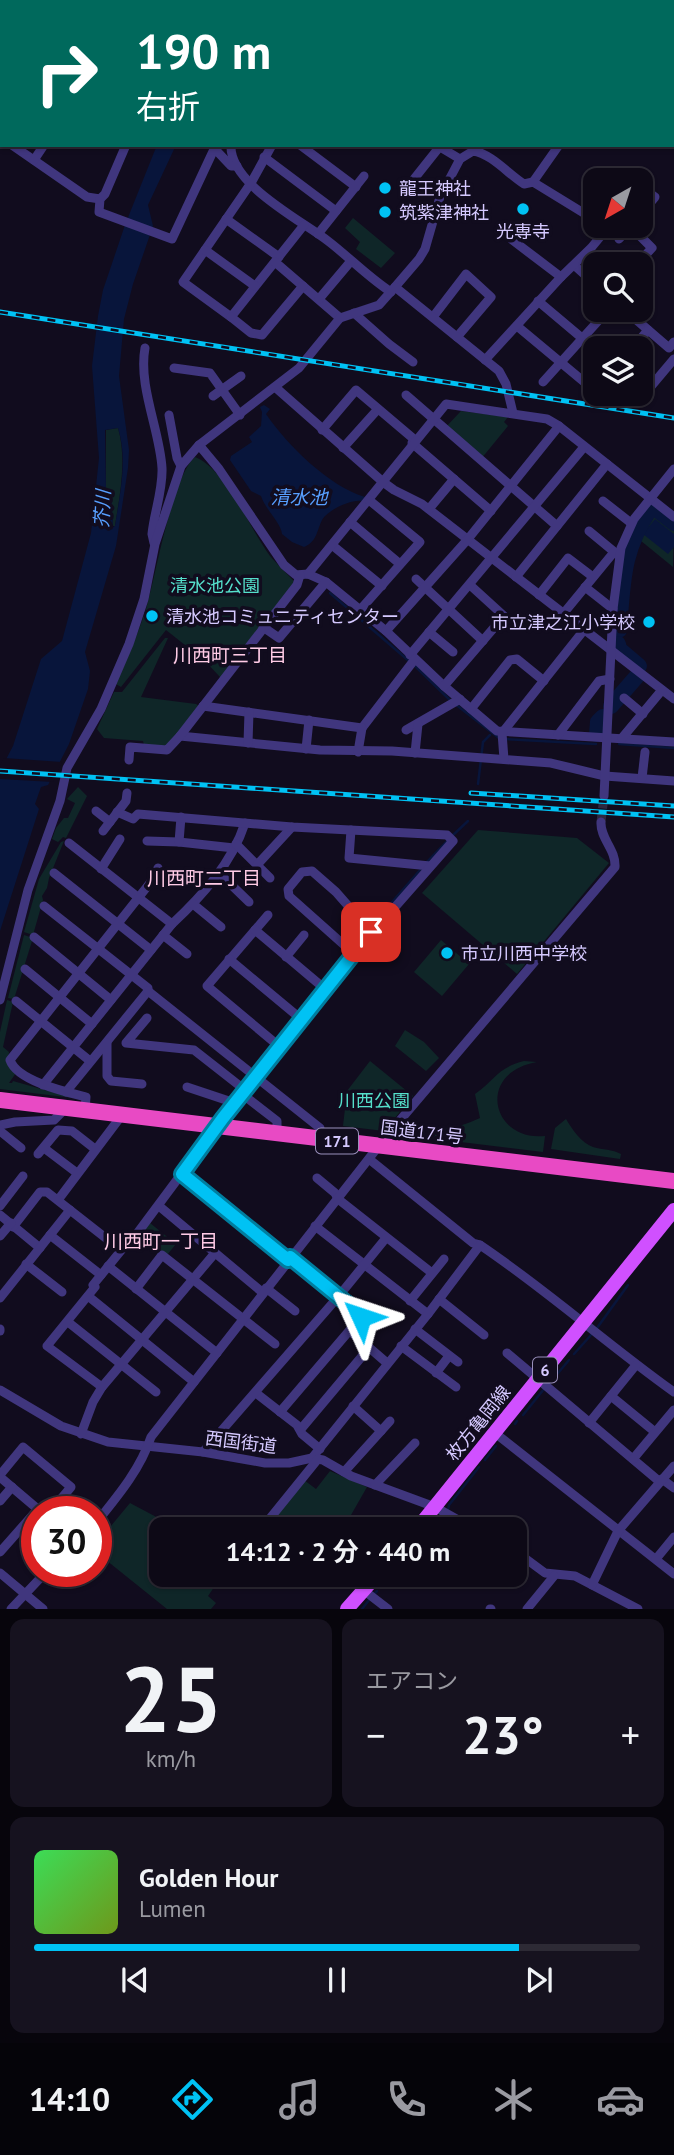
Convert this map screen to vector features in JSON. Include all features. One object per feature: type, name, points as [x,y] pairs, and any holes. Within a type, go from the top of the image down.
[{"type":"highway","name":"国道171号","points":[[0,1100],[66,1100],[85,1110],[319,1139],[374,1153],[674,1181]]},
{"type":"main road","name":"枚方亀岡線","points":[[427,1517],[674,1210]]},
{"type":"main road","points":[[347,1609],[364,1589]]},
{"type":"street","points":[[15,147],[87,197],[100,200]]},
{"type":"street","points":[[34,160],[43,147]]},
{"type":"street","points":[[125,147],[100,200],[99,212],[172,239],[215,147],[231,166],[237,166]]},
{"type":"street","points":[[231,147],[230,155],[237,166],[281,211],[318,234],[351,261],[433,317],[504,377],[513,413]]},
{"type":"street","points":[[271,147],[251,183],[183,282],[251,333],[262,335],[303,286]]},
{"type":"street","points":[[303,147],[356,187]]},
{"type":"street","points":[[405,189],[439,147]]},
{"type":"street","points":[[442,147],[460,159]]},
{"type":"street","points":[[0,1000],[28,890],[62,792],[66,768],[101,709],[129,644],[147,587],[155,544],[181,466],[199,445],[299,368],[340,318],[379,305],[393,290],[425,249],[440,197],[460,159],[473,151],[483,153],[524,184],[533,182],[558,147]]},
{"type":"street","points":[[264,157],[336,211]]},
{"type":"street","points":[[318,234],[364,176]]},
{"type":"street","points":[[533,182],[583,213]]},
{"type":"street","points":[[226,219],[277,259],[340,318]]},
{"type":"street","points":[[231,317],[304,225]]},
{"type":"street","points":[[485,360],[598,238]]},
{"type":"street","points":[[642,238],[652,248],[648,252]]},
{"type":"street","points":[[511,239],[561,276]]},
{"type":"street","points":[[205,250],[256,286]]},
{"type":"street","points":[[319,299],[351,261]]},
{"type":"street","points":[[575,266],[583,273]]},
{"type":"street","points":[[433,317],[466,274],[491,297],[457,337]]},
{"type":"street","points":[[538,301],[582,338]]},
{"type":"street","points":[[354,313],[413,362]]},
{"type":"street","points":[[544,382],[597,322]]},
{"type":"street","points":[[639,322],[672,348]]},
{"type":"street","points":[[517,326],[583,381]]},
{"type":"street","points":[[643,336],[648,330]]},
{"type":"street","points":[[145,348],[144,366],[149,408],[162,467],[152,534],[155,544]]},
{"type":"street","points":[[653,384],[674,359]]},
{"type":"street","points":[[178,371],[210,373],[240,415]]},
{"type":"street","points":[[213,396],[240,376]]},
{"type":"street","points":[[275,387],[383,482],[429,509],[674,699]]},
{"type":"street","points":[[322,430],[356,390],[491,510]]},
{"type":"street","points":[[405,394],[557,526]]},
{"type":"street","points":[[129,760],[130,747],[167,750],[180,736],[304,575],[332,545],[446,404],[547,419],[674,517]]},
{"type":"street","points":[[343,449],[378,409]]},
{"type":"street","points":[[169,415],[181,466]]},
{"type":"street","points":[[386,631],[468,539],[559,426]]},
{"type":"street","points":[[199,445],[292,573],[326,582],[386,631],[412,660],[502,733],[674,742]]},
{"type":"street","points":[[358,751],[362,727],[412,660],[429,632],[584,447]]},
{"type":"street","points":[[516,577],[607,464]]},
{"type":"street","points":[[604,796],[617,554],[631,523],[674,469]]},
{"type":"street","points":[[429,509],[454,479]]},
{"type":"street","points":[[360,610],[420,542],[369,500]]},
{"type":"street","points":[[603,501],[631,523]]},
{"type":"street","points":[[350,522],[401,564]]},
{"type":"street","points":[[589,531],[617,554]]},
{"type":"street","points":[[332,545],[382,586]]},
{"type":"street","points":[[563,614],[617,554]]},
{"type":"street","points":[[539,595],[568,558],[593,578]]},
{"type":"street","points":[[416,579],[483,641]]},
{"type":"street","points":[[263,627],[279,638],[326,582]]},
{"type":"street","points":[[444,686],[504,616],[470,585]]},
{"type":"street","points":[[586,587],[613,609]]},
{"type":"street","points":[[504,759],[502,733],[584,630]]},
{"type":"street","points":[[429,632],[453,652]]},
{"type":"street","points":[[471,709],[510,660],[517,659],[544,681]]},
{"type":"street","points":[[558,735],[598,681],[610,679]]},
{"type":"street","points":[[622,738],[662,690]]},
{"type":"street","points":[[624,698],[643,714]]},
{"type":"street","points":[[406,730],[460,699]]},
{"type":"street","points":[[203,706],[362,727]]},
{"type":"street","points":[[248,743],[249,712]]},
{"type":"street","points":[[306,749],[309,720]]},
{"type":"street","points":[[415,753],[418,724]]},
{"type":"street","points":[[180,736],[306,749],[415,753],[551,763],[605,776],[674,781]]},
{"type":"street","points":[[642,778],[645,752]]},
{"type":"street","points":[[103,831],[126,801],[127,793]]},
{"type":"street","points":[[96,811],[110,821]]},
{"type":"street","points":[[102,1387],[47,1346],[96,1287],[93,1284],[159,1206],[277,1045],[371,932],[453,841],[447,835],[292,827],[138,814],[133,819],[117,812]]},
{"type":"street","points":[[179,842],[181,817]]},
{"type":"street","points":[[112,1503],[148,1447],[151,1437],[264,1290],[374,1153],[615,867],[616,857],[600,830],[601,822]]},
{"type":"street","points":[[43,1085],[172,924],[219,873],[245,823]]},
{"type":"street","points":[[257,865],[292,827]]},
{"type":"street","points":[[351,830],[349,858],[430,866]]},
{"type":"street","points":[[101,869],[120,839]]},
{"type":"street","points":[[147,841],[235,846],[270,878]]},
{"type":"street","points":[[69,843],[172,924]]},
{"type":"street","points":[[66,1100],[13,1067],[10,1060],[138,898],[158,868]]},
{"type":"street","points":[[353,953],[289,896],[288,888],[302,872],[312,871],[336,892],[371,932]]},
{"type":"street","points":[[54,873],[151,950]]},
{"type":"street","points":[[219,873],[249,902]]},
{"type":"street","points":[[193,904],[221,926]]},
{"type":"street","points":[[44,906],[320,1128],[319,1139]]},
{"type":"street","points":[[268,915],[207,986],[277,1045]]},
{"type":"street","points":[[255,930],[324,989]]},
{"type":"street","points":[[163,935],[187,954]]},
{"type":"street","points":[[286,957],[304,935]]},
{"type":"street","points":[[34,937],[111,1000]]},
{"type":"street","points":[[229,959],[301,1019]]},
{"type":"street","points":[[25,970],[92,1024]]},
{"type":"street","points":[[0,1125],[54,1120],[91,1061],[148,991]]},
{"type":"street","points":[[16,1001],[91,1061],[107,1064]]},
{"type":"street","points":[[147,1018],[126,1043],[194,1050],[277,1121],[277,1134]]},
{"type":"street","points":[[107,1043],[107,1076],[111,1081],[142,1084]]},
{"type":"street","points":[[187,1087],[235,1103]]},
{"type":"street","points":[[58,1200],[122,1115]]},
{"type":"street","points":[[77,1173],[41,1151],[58,1130],[72,1131],[95,1149]]},
{"type":"street","points":[[0,1131],[21,1148]]},
{"type":"street","points":[[374,1153],[473,1243],[522,1273],[636,1365],[674,1392]]},
{"type":"street","points":[[182,1174],[360,1314],[361,1317],[350,1331],[281,1412]]},
{"type":"street","points":[[0,1206],[23,1177]]},
{"type":"street","points":[[317,1178],[335,1193],[338,1199],[432,1273]]},
{"type":"street","points":[[0,1236],[40,1192],[47,1192],[121,1250]]},
{"type":"street","points":[[159,1206],[215,1253],[295,1311]]},
{"type":"street","points":[[0,1298],[70,1210]]},
{"type":"street","points":[[0,1214],[40,1248]]},
{"type":"street","points":[[316,1226],[428,1314]]},
{"type":"street","points":[[50,1235],[101,1275]]},
{"type":"street","points":[[203,1452],[386,1238]]},
{"type":"street","points":[[271,1517],[320,1449],[480,1245]]},
{"type":"street","points":[[81,1434],[102,1387],[215,1253]]},
{"type":"street","points":[[136,1289],[162,1255],[275,1344]]},
{"type":"street","points":[[410,1301],[444,1259]]},
{"type":"street","points":[[26,1264],[62,1292]]},
{"type":"street","points":[[108,1266],[217,1353]]},
{"type":"street","points":[[88,1296],[194,1382]]},
{"type":"street","points":[[439,1299],[484,1335]]},
{"type":"street","points":[[68,1322],[156,1392]]},
{"type":"street","points":[[415,1329],[458,1362]]},
{"type":"street","points":[[350,1331],[387,1363]]},
{"type":"street","points":[[401,1346],[456,1387]]},
{"type":"street","points":[[301,1429],[369,1348]]},
{"type":"street","points":[[508,1353],[633,1459],[674,1488]]},
{"type":"street","points":[[436,1373],[449,1356]]},
{"type":"street","points":[[589,1423],[636,1365]]},
{"type":"street","points":[[0,1404],[4,1392]]},
{"type":"street","name":"西国街道","points":[[4,1392],[61,1426],[108,1442],[203,1452],[271,1464],[315,1458]]},
{"type":"street","points":[[256,1393],[301,1429],[320,1449]]},
{"type":"street","points":[[611,1396],[655,1432]]},
{"type":"street","points":[[354,1406],[381,1431]]},
{"type":"street","points":[[633,1459],[674,1410]]},
{"type":"street","points":[[344,1472],[390,1421]]},
{"type":"street","points":[[495,1433],[674,1574]]},
{"type":"street","points":[[375,1485],[415,1443]]},
{"type":"street","points":[[23,1496],[0,1476],[23,1447],[71,1487],[63,1496]]},
{"type":"street","points":[[315,1458],[375,1485],[435,1507],[452,1517]]},
{"type":"street","points":[[592,1585],[618,1531],[674,1466]]},
{"type":"street","points":[[0,1501],[12,1487]]},
{"type":"street","points":[[0,1552],[21,1530]]},
{"type":"street","points":[[656,1559],[674,1537]]},
{"type":"street","points":[[527,1560],[545,1573],[575,1576],[638,1609]]},
{"type":"street","points":[[0,1573],[43,1609]]},
{"type":"street","points":[[527,1609],[554,1576]]},
{"type":"street","points":[[11,1609],[30,1587]]},
{"type":"street","points":[[361,1587],[388,1609]]},
{"type":"green space","points":[[353,218],[395,253],[381,268],[356,249],[360,242],[345,228]]},
{"type":"green space","points":[[461,411],[508,417],[504,422],[508,426],[481,459],[445,428]]},
{"type":"green space","points":[[118,428],[122,477],[113,526],[111,493],[106,491],[106,430]]},
{"type":"green space","name":"清水池公園","points":[[195,457],[206,464],[227,486],[270,556],[294,583],[223,677],[166,630],[121,687],[116,684],[146,609],[172,505],[179,484]]},
{"type":"green space","points":[[654,509],[674,525],[673,567],[635,536]]},
{"type":"green space","name":"清水池公園","points":[[165,638],[168,638],[141,697],[199,706],[167,747],[144,745],[143,741],[104,738],[97,729],[114,692],[122,692]]},
{"type":"green space","points":[[78,787],[87,796],[66,838],[63,837],[58,842],[52,839],[56,828],[64,818],[68,818],[75,803],[67,799]]},
{"type":"green space","points":[[478,830],[577,838],[609,863],[517,974],[422,893]]},
{"type":"green space","points":[[64,841],[42,896],[33,935],[24,932],[39,879]]},
{"type":"green space","points":[[24,935],[33,938],[14,999],[8,998]]},
{"type":"green space","points":[[441,940],[469,964],[442,996],[414,972]]},
{"type":"green space","points":[[7,1000],[13,1002],[3,1047],[9,1052],[8,1060],[16,1073],[9,1083],[13,1081],[73,1098],[0,1089],[0,1032]]},
{"type":"green space","points":[[405,1030],[424,1042],[439,1058],[426,1071],[395,1046]]},
{"type":"green space","name":"川西公園","points":[[370,1061],[413,1096],[384,1131],[343,1126],[347,1091]]},
{"type":"green space","points":[[524,1061],[537,1062],[517,1069],[505,1079],[498,1092],[498,1105],[503,1118],[513,1129],[527,1135],[545,1136],[543,1152],[428,1138],[428,1126],[454,1127],[480,1118],[475,1094],[502,1071]]},
{"type":"green space","points":[[566,1119],[585,1142],[593,1147],[618,1152],[621,1154],[620,1159],[551,1149],[555,1128]]},
{"type":"green space","points":[[150,1223],[176,1244],[167,1255],[161,1250],[158,1254],[137,1238]]},
{"type":"green space","points":[[330,1471],[367,1487],[350,1517],[275,1517],[304,1480],[316,1489]]},
{"type":"green space","points":[[130,1503],[156,1517],[149,1517],[149,1587],[214,1587],[208,1596],[216,1603],[211,1609],[167,1609],[112,1565],[112,1525]]},
{"type":"water","name":"芥川","points":[[156,147],[175,147],[148,205],[153,226],[124,319],[119,376],[129,450],[128,468],[116,546],[85,652],[90,671],[88,689],[69,744],[48,785],[41,787],[35,804],[39,809],[0,931],[0,771],[13,746],[41,659],[62,641],[91,533],[99,458],[92,366],[103,290]],"holes":[[[118,428],[122,477],[113,527],[111,493],[106,491],[105,430]]]},
{"type":"water","name":"清水池","points":[[264,405],[270,409],[266,414],[275,426],[310,463],[338,484],[365,497],[362,501],[346,503],[329,513],[322,520],[314,539],[304,547],[282,534],[261,496],[251,491],[230,460],[231,456],[252,442],[249,437],[261,426],[260,407]]},
{"type":"water","points":[[655,519],[674,534],[674,547],[668,554],[643,534]]},
{"type":"pier","points":[[4,758],[62,762],[53,782],[0,779],[0,765]]},
{"type":"waterway","points":[[619,630],[626,566],[641,523],[651,508],[655,508],[674,523]]},
{"type":"waterway","points":[[330,593],[409,661]]},
{"type":"waterway","points":[[618,644],[619,649],[639,666]]},
{"type":"waterway","points":[[414,665],[450,700],[499,738]]},
{"type":"waterway","points":[[611,706],[638,675]]},
{"type":"waterway","points":[[597,734],[598,722],[603,717]]},
{"type":"waterway","points":[[478,784],[483,742],[490,735]]},
{"type":"waterway","points":[[505,739],[596,744]]},
{"type":"waterway","points":[[619,744],[674,748]]},
{"type":"waterway","points":[[452,836],[468,821]]},
{"type":"waterway","points":[[425,864],[447,841]]},
{"type":"waterway","points":[[352,948],[421,869]]},
{"type":"waterway","points":[[256,1069],[263,1061]]},
{"type":"waterway","points":[[597,1328],[628,1285]]},
{"type":"waterway","points":[[574,1354],[591,1335]]},
{"type":"waterway","points":[[548,1385],[569,1360]]},
{"type":"waterway","points":[[523,1415],[544,1389]]},
{"type":"waterway","points":[[485,1460],[496,1446]]},
{"type":"waterway","points":[[448,1510],[449,1505],[479,1467]]},
{"type":"waterway","points":[[362,1609],[369,1600]]},
{"type":"tunnel","points":[[601,822],[604,796]]},
{"type":"railway","points":[[0,312],[674,418]]},
{"type":"railway","points":[[0,771],[674,817]]},
{"type":"railway","points":[[471,793],[674,806]]},
{"type":"place","name":"龍王神社","points":[[385,188]]},
{"type":"place","name":"光専寺","points":[[523,209]]},
{"type":"place","name":"筑紫津神社","points":[[385,212]]},
{"type":"place","name":"清水池コミュニティセンター","points":[[152,616]]},
{"type":"place","name":"市立津之江小学校","points":[[649,622]]},
{"type":"place","name":"市立川西中学校","points":[[447,953]]},
{"type":"district","name":"川西町三丁目","points":[[230,655]]},
{"type":"district","name":"川西町二丁目","points":[[204,878]]},
{"type":"district","name":"川西町一丁目","points":[[161,1241]]},
{"type":"route","points":[[361,1317],[290,1257],[288,1260],[182,1174],[223,1118],[371,932]]}]
